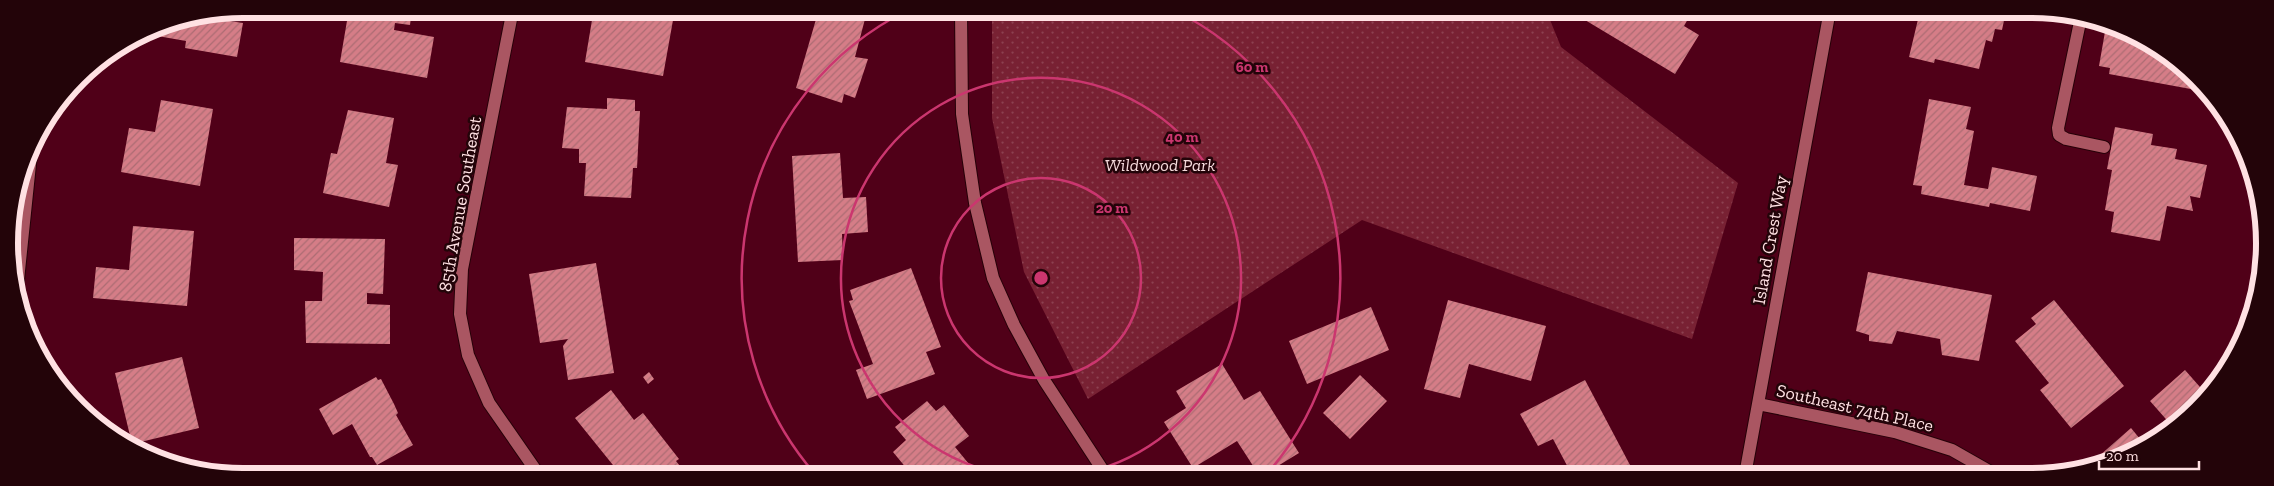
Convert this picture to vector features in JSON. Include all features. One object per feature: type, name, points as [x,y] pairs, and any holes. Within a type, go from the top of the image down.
[{"type":"street","name":"85th Avenue Southeast","points":[[511,18],[462,269],[460,314],[468,355],[489,403],[534,468]]},
{"type":"street","points":[[961,18],[962,114],[975,203],[993,278],[1014,325],[1044,380],[1101,468]]},
{"type":"street","name":"Island Crest Way","points":[[1746,468],[1829,18]]},
{"type":"street","points":[[2080,23],[2058,128],[2059,134],[2066,138],[2104,147]]},
{"type":"street","points":[[19,274],[30,170]]},
{"type":"street","name":"Southeast 74th Place","points":[[1758,404],[1895,432],[1952,450],[1984,468]]},
{"type":"green space","name":"Wildwood Park","points":[[992,18],[1549,18],[1561,47],[1738,183],[1692,339],[1362,220],[1088,399],[1024,272],[992,118]]},
{"type":"building","points":[[347,18],[411,18],[410,25],[395,23],[394,30],[434,37],[427,78],[340,62]]},
{"type":"building","points":[[592,18],[673,18],[663,76],[585,62]]},
{"type":"building","points":[[816,18],[865,19],[855,57],[868,59],[855,98],[844,94],[842,103],[796,88]]},
{"type":"building","points":[[1582,18],[1688,18],[1684,26],[1699,35],[1675,74]]},
{"type":"building","points":[[1918,18],[2005,18],[2002,30],[1995,29],[1992,42],[1986,40],[1979,69],[1935,59],[1934,63],[1909,57]]},
{"type":"building","points":[[214,19],[243,23],[237,57],[185,48],[186,41],[155,36],[185,25]]},
{"type":"building","points":[[2105,30],[2144,48],[2180,73],[2197,90],[2109,74],[2110,68],[2099,66]]},
{"type":"building","points":[[607,98],[635,100],[635,111],[640,111],[637,168],[633,168],[631,198],[584,196],[586,163],[579,163],[579,149],[562,148],[567,107],[607,109]]},
{"type":"building","points":[[1929,99],[1971,107],[1966,129],[1974,131],[1964,185],[1988,189],[1992,167],[2037,176],[2030,211],[1990,203],[1989,207],[1921,194],[1922,186],[1913,185]]},
{"type":"building","points":[[161,100],[213,109],[200,186],[121,172],[129,128],[155,132]]},
{"type":"building","points":[[348,110],[394,118],[386,163],[398,165],[389,207],[323,193],[331,153],[337,154]]},
{"type":"building","points":[[2115,127],[2153,134],[2151,145],[2177,149],[2175,159],[2207,165],[2200,198],[2190,196],[2193,211],[2167,206],[2160,241],[2111,232],[2114,212],[2105,210],[2112,170],[2107,169]]},
{"type":"building","points":[[840,153],[843,198],[866,197],[868,232],[842,234],[843,260],[798,262],[792,156]]},
{"type":"building","points":[[133,226],[194,231],[187,306],[93,298],[96,267],[129,270]]},
{"type":"building","points":[[294,238],[385,239],[383,294],[367,293],[367,304],[390,305],[390,344],[306,343],[305,301],[322,301],[323,272],[294,270]]},
{"type":"building","points":[[596,263],[614,373],[568,380],[563,346],[568,339],[540,343],[529,274]]},
{"type":"building","points":[[911,268],[941,347],[926,352],[935,374],[867,399],[856,370],[873,364],[849,301],[853,300],[850,290]]},
{"type":"building","points":[[1868,272],[1992,295],[1979,361],[1942,355],[1940,339],[1897,331],[1892,344],[1869,341],[1869,335],[1856,331]]},
{"type":"building","points":[[1448,300],[1546,326],[1531,381],[1469,364],[1460,398],[1424,389]]},
{"type":"building","points":[[2054,300],[2124,386],[2071,428],[2040,390],[2049,383],[2015,341],[2036,324],[2031,318]]},
{"type":"building","points":[[1371,307],[1389,350],[1307,384],[1289,341]]},
{"type":"building","points":[[182,357],[199,428],[138,442],[131,438],[115,373]]},
{"type":"building","points":[[1222,364],[1244,400],[1260,391],[1299,453],[1274,468],[1254,468],[1237,441],[1193,468],[1164,422],[1186,408],[1176,391]]},
{"type":"building","points":[[2185,370],[2203,390],[2180,413],[2168,422],[2150,401]]},
{"type":"building","points":[[649,372],[654,379],[648,384],[643,377]]},
{"type":"building","points":[[1360,375],[1387,401],[1350,439],[1323,413]]},
{"type":"building","points":[[376,377],[378,380],[381,379],[398,413],[396,415],[413,445],[377,465],[372,457],[370,457],[352,424],[333,435],[319,409]]},
{"type":"building","points":[[1585,380],[1630,465],[1624,468],[1568,468],[1553,439],[1538,446],[1520,414]]},
{"type":"building","points":[[611,390],[634,420],[643,413],[679,459],[676,461],[682,468],[615,468],[575,418]]},
{"type":"building","points":[[927,401],[936,411],[944,405],[969,436],[955,447],[972,468],[906,468],[893,452],[906,440],[895,427]]},
{"type":"building","points":[[2131,428],[2141,440],[2103,457],[2098,457]]}]
